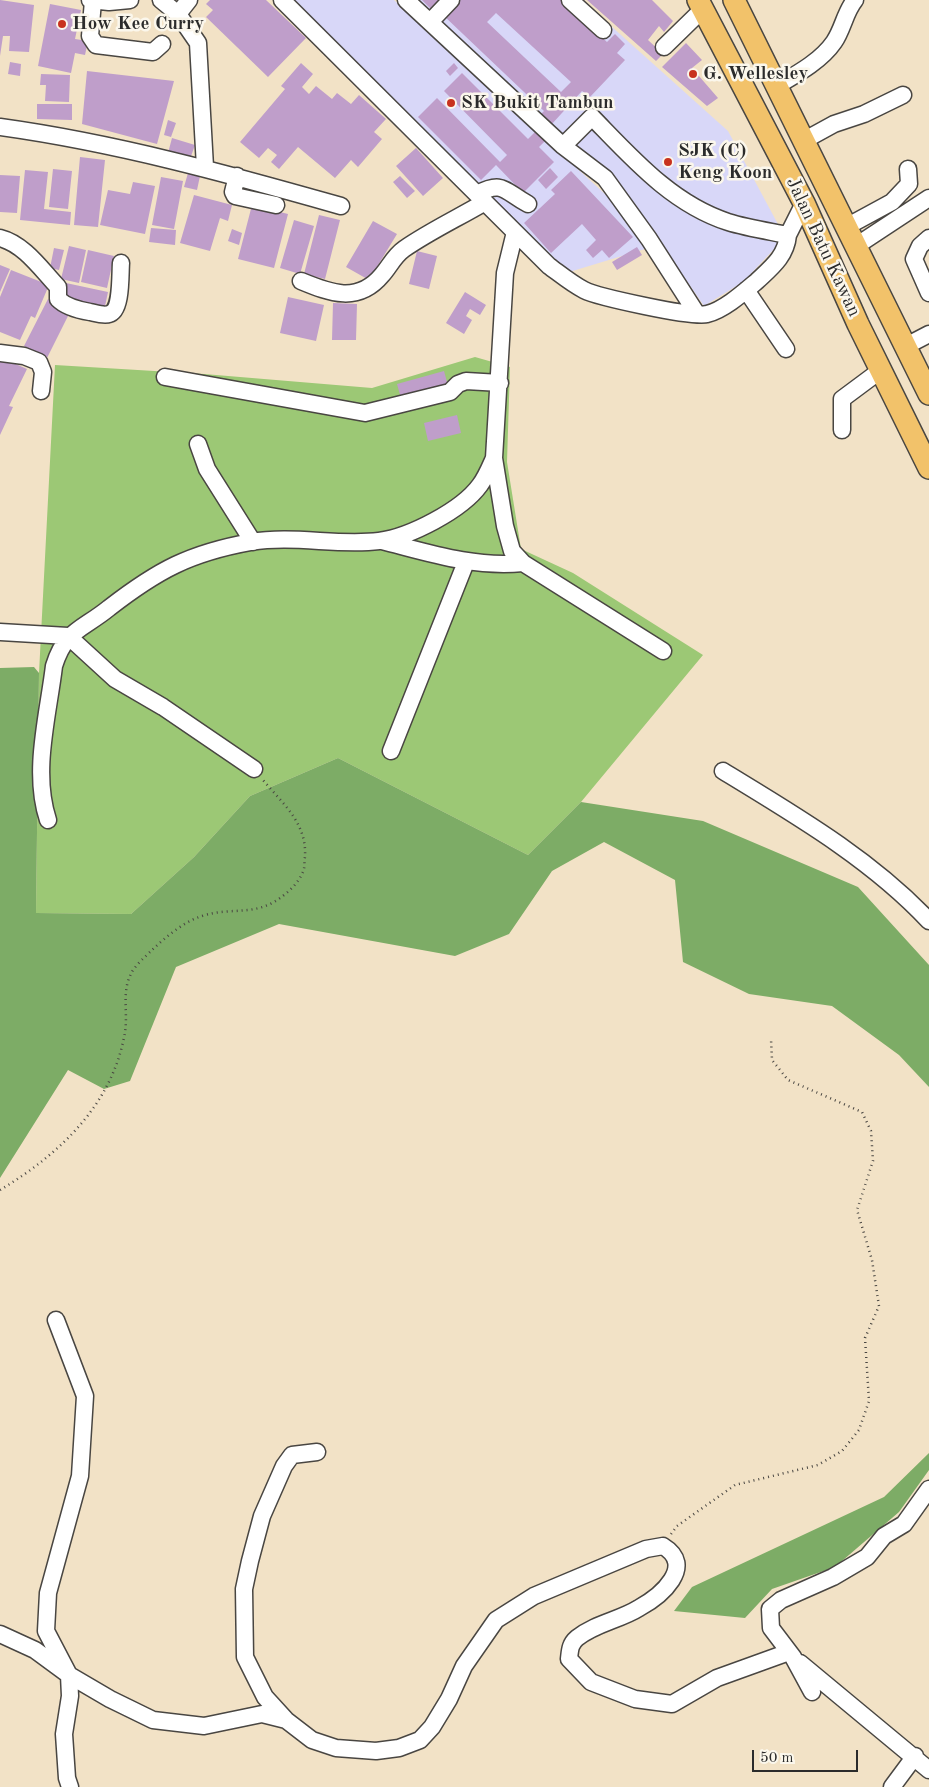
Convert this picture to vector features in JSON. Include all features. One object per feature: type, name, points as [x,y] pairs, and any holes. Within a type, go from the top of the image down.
[{"type":"main road","name":"Jalan Batu Kawan","points":[[734,0],[778,85],[929,394]]},
{"type":"main road","name":"Jalan Batu Kawan","points":[[701,5],[804,203],[881,370],[929,468]]},
{"type":"street","points":[[130,0],[109,2],[92,0],[90,36],[96,45],[153,52],[162,44]]},
{"type":"street","points":[[162,0],[178,14],[198,43],[206,167]]},
{"type":"street","points":[[178,14],[189,0]]},
{"type":"street","points":[[282,0],[549,266],[585,291],[679,314],[705,315],[746,290],[776,265],[787,246],[788,235],[804,203]]},
{"type":"street","points":[[406,0],[563,146],[605,178],[644,231],[697,314]]},
{"type":"street","points":[[430,22],[451,0]]},
{"type":"street","points":[[570,0],[603,30]]},
{"type":"street","points":[[778,85],[807,68],[834,43],[850,6],[855,0]]},
{"type":"street","points":[[664,47],[701,5]]},
{"type":"street","points":[[804,141],[834,124],[864,114],[903,95]]},
{"type":"street","points":[[563,146],[592,117],[637,163],[679,199],[728,222],[788,235]]},
{"type":"street","points":[[0,127],[60,135],[206,167],[341,206]]},
{"type":"street","points":[[846,227],[892,202],[909,184],[908,169]]},
{"type":"street","points":[[237,176],[233,192],[235,196],[276,205]]},
{"type":"street","points":[[301,281],[329,293],[343,294],[364,289],[383,274],[390,262],[402,250],[481,198],[492,186],[499,186],[528,204]]},
{"type":"street","points":[[856,246],[929,198]]},
{"type":"street","points":[[515,232],[505,273],[500,383],[494,458],[507,534],[512,551],[523,563],[663,650]]},
{"type":"street","points":[[0,238],[11,241],[36,263],[58,287],[58,299],[62,304],[82,311],[108,315],[114,312],[118,305],[121,263]]},
{"type":"street","points":[[929,238],[920,246],[914,258],[925,272],[929,294]]},
{"type":"street","points":[[746,290],[786,349]]},
{"type":"street","points":[[906,346],[929,334]]},
{"type":"street","points":[[0,353],[35,359],[39,362],[43,372],[42,391]]},
{"type":"street","points":[[842,430],[842,399],[881,370]]},
{"type":"street","points":[[165,377],[365,413],[450,392],[458,384],[466,381],[500,383]]},
{"type":"street","points":[[198,444],[207,469],[253,542]]},
{"type":"street","points":[[380,541],[407,533],[456,508],[480,485],[494,458]]},
{"type":"street","points":[[48,820],[42,800],[41,770],[54,666],[59,650],[68,636],[97,618],[136,587],[181,561],[203,552],[253,542],[285,540],[380,541],[466,562],[500,566],[523,563]]},
{"type":"street","points":[[391,751],[466,562]]},
{"type":"street","points":[[0,632],[68,636],[115,679],[163,707],[254,769]]},
{"type":"street","points":[[723,771],[790,812],[870,867],[912,902],[929,921]]},
{"type":"street","points":[[56,1320],[85,1396],[80,1476],[48,1593],[46,1632],[69,1675],[70,1696],[64,1734],[67,1778],[70,1787]]},
{"type":"street","points":[[317,1452],[292,1455],[284,1466],[262,1516],[244,1589],[245,1657],[265,1697],[286,1720],[312,1740],[336,1748],[376,1751],[399,1748],[420,1740],[432,1727],[449,1699],[464,1666],[496,1620],[534,1596],[646,1549],[664,1546],[673,1552],[678,1568],[669,1583],[639,1608],[597,1626],[576,1639],[570,1647],[569,1659],[591,1682],[635,1699],[672,1704],[717,1678],[791,1655]]},
{"type":"street","points":[[812,1692],[791,1655],[771,1628],[770,1609],[780,1600],[833,1577],[867,1557],[884,1536],[904,1524],[929,1489]]},
{"type":"street","points":[[0,1634],[35,1650],[69,1675],[110,1699],[153,1720],[204,1726],[262,1714],[286,1720]]},
{"type":"street","points":[[791,1655],[929,1770]]},
{"type":"street","points":[[892,1787],[914,1756]]},
{"type":"path","points":[[0,1190],[49,1156],[71,1138],[84,1124],[98,1102],[112,1077],[125,1032],[125,1002],[130,975],[152,950],[178,928],[201,916],[226,911],[252,911],[272,905],[292,889],[304,871],[305,850],[302,830],[292,812],[254,769]]},
{"type":"path","points":[[664,1546],[677,1526],[735,1485],[818,1465],[842,1452],[859,1430],[868,1401],[865,1338],[879,1306],[872,1260],[857,1210],[872,1161],[871,1131],[862,1112],[788,1080],[772,1060],[771,1039]]},
{"type":"shaded area","name":"SK Bukit Tambun","points":[[293,0],[394,0],[618,206],[645,249],[566,273]]},
{"type":"shaded area","name":"SJK (C) Keng Koon","points":[[414,0],[582,0],[728,131],[780,228],[776,247],[743,282],[704,306],[622,188],[559,136]]},
{"type":"green space","points":[[475,357],[510,367],[507,462],[521,549],[573,573],[703,655],[581,802],[528,855],[338,758],[250,796],[194,857],[131,914],[36,913],[39,673],[55,365],[204,374],[372,388]]},
{"type":"green space","points":[[34,667],[39,673],[36,913],[131,914],[194,857],[250,796],[338,758],[528,855],[581,802],[703,821],[858,887],[929,965],[929,1087],[899,1055],[832,1006],[749,994],[683,962],[675,880],[604,842],[552,871],[509,934],[455,956],[279,924],[176,967],[130,1081],[104,1089],[68,1070],[0,1178],[0,668]]},
{"type":"green space","points":[[929,1453],[929,1470],[899,1512],[835,1567],[772,1589],[745,1618],[674,1611],[692,1587],[884,1497]]},
{"type":"building","points":[[0,0],[34,5],[29,52],[9,51],[10,36],[3,36],[0,56]]},
{"type":"building","points":[[210,0],[266,0],[306,38],[268,77],[206,17],[213,10],[206,4]]},
{"type":"building","points":[[422,0],[447,0],[435,13]]},
{"type":"building","points":[[457,0],[562,0],[607,42],[615,34],[625,44],[617,53],[625,60],[590,97],[582,91],[551,125],[540,115],[544,111],[443,15]],"holes":[[[496,13],[571,82],[561,92],[487,22]]]},
{"type":"building","points":[[587,0],[652,0],[673,21],[664,32],[659,26],[648,40],[663,54],[656,61]]},
{"type":"building","name":"How Kee Curry","points":[[50,4],[81,10],[75,39],[88,41],[85,55],[75,53],[71,73],[38,66]]},
{"type":"building","points":[[686,43],[702,60],[692,68],[718,98],[707,106],[662,67]]},
{"type":"building","points":[[10,62],[21,64],[20,76],[8,74]]},
{"type":"building","points":[[301,63],[313,74],[302,87],[309,94],[316,86],[332,99],[337,93],[351,104],[359,95],[386,119],[374,132],[382,139],[358,167],[351,160],[335,178],[298,147],[279,169],[271,162],[277,155],[268,148],[259,158],[240,142],[285,89],[281,86]]},
{"type":"building","points":[[454,63],[458,68],[450,76],[446,71]]},
{"type":"building","points":[[87,71],[174,81],[157,144],[82,124]]},
{"type":"building","points":[[462,73],[528,139],[536,131],[545,141],[539,147],[554,162],[523,193],[496,165],[481,180],[418,117],[437,98],[500,162],[507,155],[444,91]]},
{"type":"building","points":[[41,74],[70,75],[69,102],[45,101],[46,85],[40,85]]},
{"type":"building","points":[[37,104],[72,104],[72,120],[37,119]]},
{"type":"building","points":[[168,120],[176,123],[171,137],[164,135]]},
{"type":"building","points":[[172,138],[195,145],[190,159],[168,153]]},
{"type":"building","points":[[416,148],[443,178],[423,196],[396,166]]},
{"type":"building","points":[[80,157],[105,160],[98,227],[74,225]]},
{"type":"building","points":[[550,168],[558,177],[546,189],[538,180]]},
{"type":"building","points":[[53,169],[72,171],[68,209],[49,207]]},
{"type":"building","points":[[25,170],[48,172],[44,209],[71,212],[70,225],[20,220]]},
{"type":"building","points":[[571,171],[633,237],[609,258],[602,250],[593,258],[586,250],[596,240],[582,224],[551,253],[524,223],[555,194],[551,190]]},
{"type":"building","points":[[188,173],[200,176],[197,190],[184,187]]},
{"type":"building","points":[[0,175],[20,176],[17,213],[0,212]]},
{"type":"building","points":[[400,176],[415,191],[407,198],[393,182]]},
{"type":"building","points":[[161,177],[183,181],[174,229],[152,225]]},
{"type":"building","points":[[133,182],[155,186],[145,234],[100,225],[108,190],[130,194]]},
{"type":"building","points":[[194,195],[232,205],[228,221],[220,218],[210,251],[180,243]]},
{"type":"building","points":[[252,205],[288,214],[274,268],[238,259]]},
{"type":"building","points":[[319,215],[340,220],[325,279],[304,274]]},
{"type":"building","points":[[294,220],[314,226],[300,274],[280,268]]},
{"type":"building","points":[[373,221],[397,234],[369,280],[346,267]]},
{"type":"building","points":[[151,228],[176,230],[175,245],[149,242]]},
{"type":"building","points":[[232,229],[242,233],[239,245],[228,241]]},
{"type":"building","points":[[69,246],[86,250],[79,283],[61,279]]},
{"type":"building","points":[[637,247],[642,255],[617,270],[612,262]]},
{"type":"building","points":[[54,248],[64,250],[59,270],[50,268]]},
{"type":"building","points":[[88,250],[114,256],[107,288],[81,282]]},
{"type":"building","points":[[417,251],[437,256],[429,289],[409,284]]},
{"type":"building","points":[[0,265],[10,269],[0,292]]},
{"type":"building","points":[[11,270],[49,285],[35,318],[31,316],[20,340],[0,332],[0,297]]},
{"type":"building","points":[[66,283],[108,292],[104,311],[63,302]]},
{"type":"building","points":[[465,292],[486,305],[480,315],[470,309],[466,316],[472,320],[464,334],[446,323]]},
{"type":"building","points":[[288,297],[324,305],[316,341],[280,333]]},
{"type":"building","points":[[48,299],[71,310],[47,358],[24,346]]},
{"type":"building","points":[[333,303],[357,304],[356,340],[332,340]]},
{"type":"building","points":[[0,357],[27,369],[9,406],[13,407],[0,435]]},
{"type":"building","points":[[444,371],[449,389],[402,402],[397,384]]},
{"type":"building","points":[[457,415],[461,433],[428,441],[424,423]]},
{"type":"place","name":"How Kee Curry","points":[[62,24]]},
{"type":"place","name":"G. Wellesley","points":[[693,74]]},
{"type":"place","name":"SK Bukit Tambun","points":[[451,103]]},
{"type":"place","name":"SJK (C) Keng Koon","points":[[668,162]]}]
